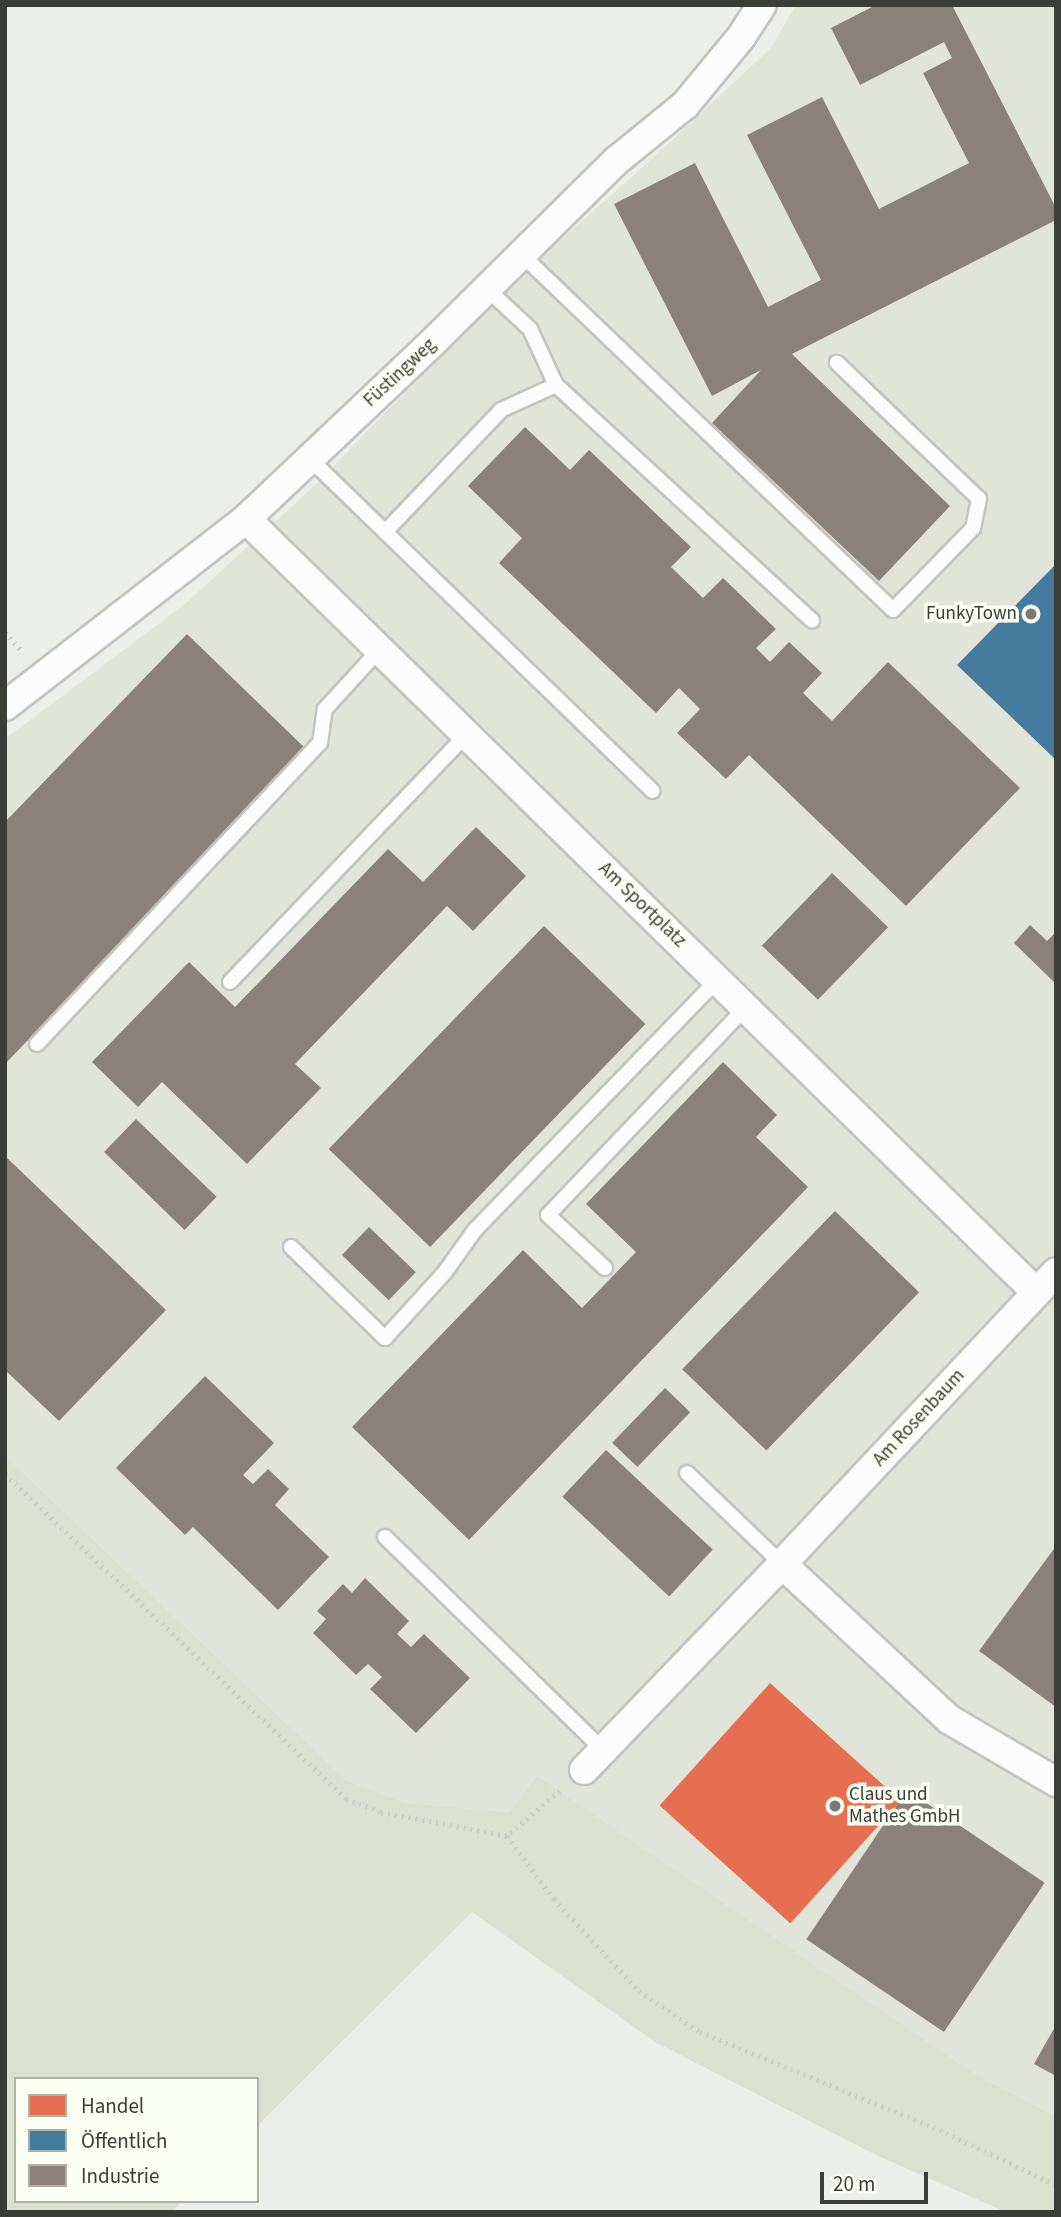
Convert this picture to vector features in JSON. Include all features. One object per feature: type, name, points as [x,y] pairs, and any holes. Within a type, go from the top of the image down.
[{"type":"street","name":"Füstingweg","points":[[5,706],[246,519],[487,289],[616,160],[685,105],[741,37],[762,5]]},
{"type":"street","name":"Am Sportplatz","points":[[246,519],[1036,1292]]},
{"type":"street","name":"Am Rosenbaum","points":[[584,1770],[1056,1272]]},
{"type":"street","points":[[782,1564],[950,1720],[1056,1782]]},
{"type":"lane","points":[[522,255],[893,610],[973,528],[979,499],[837,363]]},
{"type":"lane","points":[[487,289],[530,329],[556,385],[812,620]]},
{"type":"lane","points":[[385,532],[501,411],[556,385]]},
{"type":"lane","points":[[310,458],[652,791]]},
{"type":"lane","points":[[37,1044],[320,743],[325,709],[380,649]]},
{"type":"lane","points":[[230,982],[467,734]]},
{"type":"lane","points":[[291,1247],[385,1338],[445,1272],[475,1230],[718,979]]},
{"type":"lane","points":[[604,1268],[548,1214],[746,1006]]},
{"type":"lane","points":[[687,1473],[782,1564]]},
{"type":"lane","points":[[384,1537],[603,1749]]},
{"type":"path","points":[[5,1474],[346,1799],[381,1812],[507,1836],[554,1899],[639,1991],[700,2032],[940,2130],[1056,2185]]},
{"type":"path","points":[[507,1836],[584,1770]]},
{"type":"shaded area","points":[[796,5],[1056,5],[1056,2117],[967,2069],[573,1807],[537,1776],[509,1812],[405,1803],[346,1780],[5,1456],[5,739],[185,604],[315,485],[508,286],[633,176],[771,48]]},
{"type":"green space","points":[[5,1456],[346,1780],[405,1803],[509,1812],[537,1776],[967,2069],[1056,2117],[1056,2212],[1006,2212],[878,2156],[655,2042],[472,1912],[259,2124],[259,2077],[14,2077],[14,2203],[180,2203],[172,2212],[5,2212]]},
{"type":"building: Handel","points":[[770,1683],[901,1801],[790,1923],[660,1806]]},
{"type":"building: Öffentlich","name":"FunkyTown","points":[[1056,564],[1056,760],[957,665]]},
{"type":"building: Industrie","points":[[876,5],[952,5],[1056,208],[1056,220],[792,354],[950,506],[879,581],[712,423],[761,370],[712,396],[614,204],[695,163],[768,307],[821,280],[747,135],[822,97],[879,209],[969,163],[923,73],[952,58],[944,42],[860,85],[831,28]]},
{"type":"building: Industrie","points":[[525,427],[570,470],[589,450],[691,547],[671,567],[703,598],[723,578],[776,629],[756,648],[770,662],[789,642],[822,673],[803,693],[832,721],[888,662],[1020,788],[906,906],[749,755],[726,779],[677,733],[700,709],[679,688],[656,713],[499,563],[522,538],[468,486]]},
{"type":"building: Industrie","points":[[187,634],[307,750],[5,1064],[5,822]]},
{"type":"building: Industrie","points":[[476,827],[526,876],[473,931],[447,906],[295,1064],[321,1088],[247,1164],[162,1082],[138,1107],[92,1062],[189,962],[235,1007],[388,849],[423,882]]},
{"type":"building: Industrie","points":[[832,873],[888,927],[818,1000],[762,946]]},
{"type":"building: Industrie","points":[[1030,925],[1047,941],[1056,932],[1056,984],[1014,943]]},
{"type":"building: Industrie","points":[[544,926],[645,1024],[430,1247],[329,1149]]},
{"type":"building: Industrie","points":[[723,1062],[777,1115],[756,1137],[808,1187],[469,1540],[352,1427],[523,1250],[582,1308],[636,1252],[586,1204]]},
{"type":"building: Industrie","points":[[136,1119],[217,1197],[185,1230],[104,1152]]},
{"type":"building: Industrie","points":[[5,1156],[166,1310],[59,1421],[5,1370]]},
{"type":"building: Industrie","points":[[835,1211],[919,1292],[766,1451],[682,1369]]},
{"type":"building: Industrie","points":[[369,1227],[416,1272],[389,1300],[342,1255]]},
{"type":"building: Industrie","points":[[205,1376],[274,1443],[243,1475],[253,1484],[268,1469],[289,1489],[275,1505],[329,1557],[278,1610],[193,1527],[185,1535],[116,1468]]},
{"type":"building: Industrie","points":[[665,1388],[690,1412],[637,1467],[612,1443]]},
{"type":"building: Industrie","points":[[606,1450],[713,1550],[669,1596],[562,1497]]},
{"type":"building: Industrie","points":[[1056,1546],[1056,1707],[979,1651]]},
{"type":"building: Industrie","points":[[365,1578],[409,1621],[397,1634],[411,1647],[424,1634],[470,1678],[416,1733],[370,1689],[382,1677],[368,1664],[356,1675],[313,1633],[326,1619],[317,1611],[343,1584],[352,1593]]},
{"type":"building: Industrie","points":[[907,1790],[1045,1883],[944,2032],[806,1939]]},
{"type":"building: Industrie","points":[[1056,2025],[1056,2076],[1034,2064]]},
{"type":"place","name":"FunkyTown","points":[[1031,614]]},
{"type":"place","name":"Claus und Mathes GmbH","points":[[835,1806]]}]
